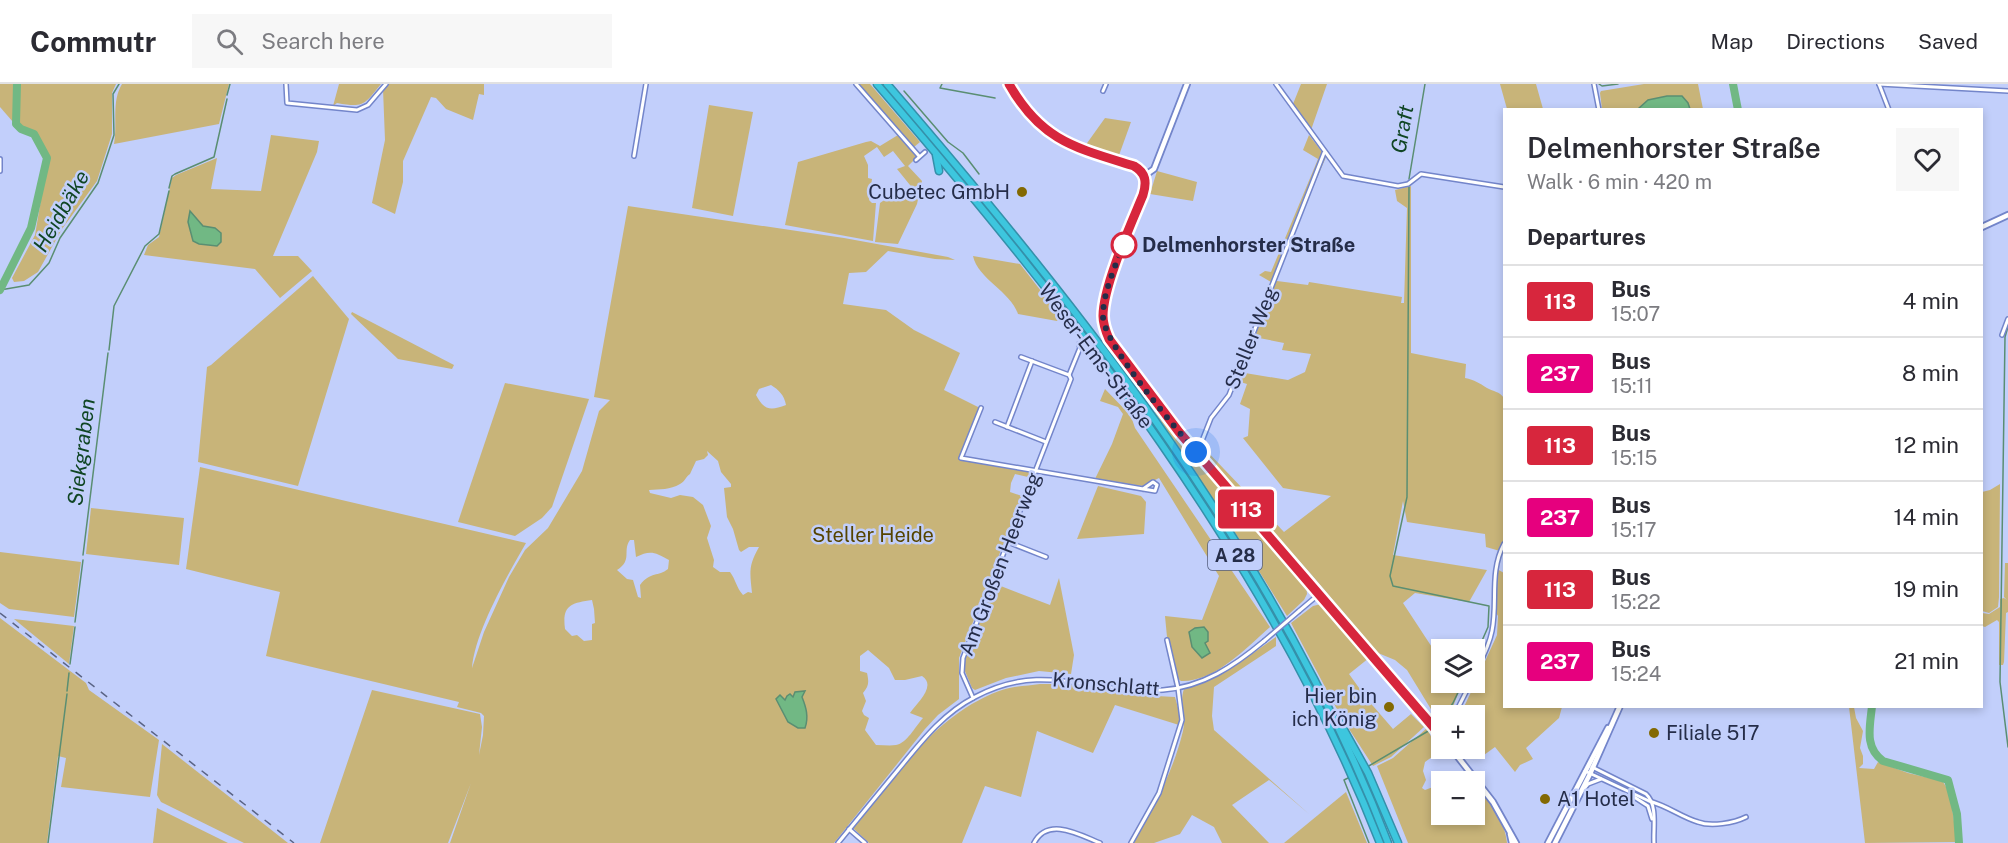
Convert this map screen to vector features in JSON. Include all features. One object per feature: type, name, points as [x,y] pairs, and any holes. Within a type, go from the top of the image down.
[{"type":"highway","name":"Weser-Ems-Straße","points":[[877,84],[1029,266],[1131,402],[1220,531],[1264,603],[1354,771],[1361,777],[1388,843]]},
{"type":"highway","name":"Weser-Ems-Straße","points":[[887,84],[1028,252],[1157,425],[1221,519],[1265,589],[1329,709],[1354,771],[1354,780],[1380,843]]},
{"type":"highway","points":[[935,151],[939,171]]},
{"type":"highway","points":[[1016,260],[1029,266]]},
{"type":"highway","points":[[1329,709],[1334,712],[1367,770],[1398,843]]},
{"type":"street","points":[[286,84],[288,103],[357,110],[368,105],[386,84]]},
{"type":"street","points":[[634,156],[646,84]]},
{"type":"street","points":[[856,84],[920,156]]},
{"type":"street","points":[[1009,84],[1031,116],[1054,136],[1078,148],[1141,170],[1146,188],[1117,263],[1103,314],[1103,324],[1109,339],[1159,408],[1431,723]]},
{"type":"street","points":[[1103,91],[1106,84]]},
{"type":"street","points":[[1144,176],[1154,168],[1187,84]]},
{"type":"street","points":[[1276,84],[1324,153],[1343,176],[1401,186],[1408,184],[1421,174],[1503,187]]},
{"type":"street","points":[[1594,84],[1599,108]]},
{"type":"street","points":[[1888,108],[1879,84],[2008,91]]},
{"type":"street","points":[[916,160],[925,152]]},
{"type":"street","name":"Steller Weg","points":[[1196,452],[1210,418],[1229,395],[1324,153]]},
{"type":"street","points":[[0,159],[0,171]]},
{"type":"street","points":[[1983,227],[2008,215]]},
{"type":"street","points":[[2002,335],[2008,319]]},
{"type":"street","name":"Am Großen Heerweg","points":[[973,698],[962,673],[963,658],[1046,442],[1080,344]]},
{"type":"street","points":[[1021,357],[1070,377]]},
{"type":"street","points":[[1007,427],[1032,361]]},
{"type":"street","points":[[981,408],[961,458],[1143,489]]},
{"type":"street","points":[[994,422],[1046,442]]},
{"type":"street","points":[[1008,542],[1046,557]]},
{"type":"street","points":[[1485,648],[1492,631],[1497,560],[1503,546]]},
{"type":"street","name":"Kronschlatt","points":[[973,698],[1000,686],[1040,679],[1144,691],[1178,688],[1225,671],[1319,594]]},
{"type":"street","points":[[1131,843],[1159,793],[1182,720],[1178,688],[1167,640]]},
{"type":"street","points":[[838,843],[928,733],[950,713],[973,698]]},
{"type":"street","points":[[1548,843],[1588,772],[1619,708]]},
{"type":"street","points":[[1460,759],[1493,802],[1516,843]]},
{"type":"street","points":[[1591,766],[1646,794],[1652,802],[1654,843]]},
{"type":"street","points":[[1588,772],[1652,802],[1661,803],[1695,822],[1703,824],[1737,822],[1746,817]]},
{"type":"street","points":[[1555,843],[1582,791],[1588,772]]},
{"type":"street","points":[[1582,791],[1588,784],[1603,779]]},
{"type":"street","points":[[1629,792],[1648,806],[1653,824]]},
{"type":"street","points":[[1648,806],[1652,802]]},
{"type":"street","points":[[1034,843],[1040,834],[1056,828],[1101,843]]},
{"type":"street","points":[[1508,828],[1512,843]]},
{"type":"street","points":[[849,829],[865,843]]},
{"type":"green space","points":[[0,84],[15,84],[15,120],[13,122],[0,107]]},
{"type":"green space","points":[[19,84],[116,84],[112,93],[112,134],[97,181],[62,229],[38,272],[24,281],[14,282],[12,278],[35,235],[48,158],[36,134],[20,126],[17,120]]},
{"type":"green space","points":[[122,84],[229,84],[219,124],[114,144],[117,98]]},
{"type":"green space","points":[[339,84],[381,84],[363,103],[353,105],[337,103],[333,106]]},
{"type":"green space","points":[[388,84],[484,84],[484,95],[479,94],[473,120],[446,109],[436,98],[431,97],[403,161],[403,182],[395,214],[372,203],[385,140],[383,89]]},
{"type":"green space","points":[[859,84],[870,84],[920,142],[914,147]]},
{"type":"green space","points":[[1301,84],[1327,84],[1311,130],[1293,104]]},
{"type":"green space","points":[[1500,84],[1536,84],[1543,108],[1507,108]]},
{"type":"green space","points":[[1644,84],[1698,84],[1703,108],[1690,108],[1681,96],[1654,99],[1639,108],[1602,108],[1601,91]]},
{"type":"green space","points":[[709,105],[753,112],[733,216],[692,208]]},
{"type":"green space","points":[[1105,118],[1131,122],[1118,158],[1085,146]]},
{"type":"green space","points":[[271,135],[319,141],[317,152],[273,256],[298,256],[312,271],[280,298],[255,269],[144,255],[148,245],[159,237],[172,178],[217,158],[211,189],[261,191]]},
{"type":"green space","points":[[898,135],[917,157],[908,166],[922,181],[917,204],[898,244],[875,242],[880,203],[896,192],[901,201],[914,190],[897,169],[905,166],[893,151],[884,157],[877,147],[864,156],[868,165],[868,178],[872,179],[869,200],[876,203],[873,241],[785,225],[798,162],[871,141],[880,146]]},
{"type":"green space","points":[[1309,135],[1326,157],[1275,276],[1277,281],[1308,285],[1309,282],[1402,297],[1401,303],[1404,303],[1407,208],[1397,201],[1395,190],[1411,186],[1411,353],[1466,364],[1465,378],[1503,397],[1503,544],[1500,551],[1486,547],[1485,534],[1407,522],[1403,501],[1393,555],[1487,570],[1469,602],[1415,593],[1403,603],[1431,646],[1431,693],[1458,693],[1454,705],[1431,705],[1431,709],[1407,670],[1395,660],[1378,653],[1203,453],[1204,448],[1284,532],[1331,496],[1283,488],[1243,438],[1248,436],[1250,409],[1240,404],[1247,384],[1237,381],[1241,369],[1245,373],[1288,380],[1305,372],[1311,354],[1282,350],[1284,343],[1249,336],[1271,282],[1259,275],[1265,271],[1271,272],[1318,159],[1303,150]]},
{"type":"green space","points":[[1157,171],[1197,182],[1193,201],[1150,194]]},
{"type":"green space","name":"Steller Heide","points":[[628,206],[844,238],[955,260],[888,251],[866,272],[849,273],[843,304],[886,310],[914,330],[960,353],[944,390],[980,408],[960,457],[1030,472],[1028,477],[1015,474],[1011,483],[1010,492],[1022,496],[959,658],[959,699],[938,715],[925,729],[834,843],[450,843],[471,783],[448,843],[320,843],[372,690],[480,714],[482,727],[479,755],[484,716],[481,713],[457,707],[459,702],[266,656],[280,592],[186,569],[200,467],[526,543],[485,621],[474,654],[472,668],[484,632],[509,577],[525,550],[548,528],[582,471],[599,411],[610,400],[594,397]],"holes":[[[771,385],[781,393],[786,405],[768,408],[756,395],[759,389]],[[707,451],[718,461],[721,472],[731,484],[731,487],[724,488],[727,517],[739,550],[741,552],[749,547],[759,547],[751,570],[752,593],[748,592],[743,595],[730,572],[720,572],[713,567],[714,560],[707,538],[711,526],[703,505],[693,497],[680,495],[671,498],[650,493],[649,490],[669,488],[682,483],[690,474],[696,461],[708,455]],[[630,540],[634,540],[636,557],[652,553],[669,560],[668,569],[651,576],[640,585],[641,598],[638,597],[633,580],[627,579],[617,570],[625,563]],[[592,600],[595,623],[592,624],[592,640],[584,641],[577,635],[572,636],[565,629],[564,621],[569,607]],[[868,650],[889,668],[895,680],[922,676],[926,680],[927,689],[910,713],[923,718],[900,744],[876,745],[865,730],[869,718],[862,711],[866,701],[863,693],[868,679],[867,673],[860,671],[860,656]],[[795,696],[802,697],[807,721],[784,713],[776,699],[785,702]]]},
{"type":"green space","points":[[973,256],[1020,264],[1062,318],[1057,321],[1018,314],[1008,298],[981,272]]},
{"type":"green space","points":[[313,276],[349,319],[298,486],[198,462],[207,367]]},
{"type":"green space","points":[[352,312],[454,365],[452,369],[398,359],[351,314]]},
{"type":"green space","points":[[505,383],[589,399],[552,507],[542,518],[515,536],[458,522]]},
{"type":"green space","points":[[1105,389],[1131,416],[1135,428],[1270,627],[1218,670],[1194,680],[1181,681],[1177,678],[1167,637],[1165,616],[1202,620],[1219,576],[1159,478],[1143,486],[1095,479],[1123,414],[1118,407],[1100,401]]},
{"type":"green space","points":[[1158,410],[1306,583],[1307,594],[1304,600],[1287,616],[1155,412]]},
{"type":"green space","points":[[2000,484],[1999,597],[1998,607],[1989,613],[1983,611],[1983,492]]},
{"type":"green space","points":[[1098,486],[1141,496],[1146,502],[1144,534],[1077,539]]},
{"type":"green space","points":[[91,508],[184,518],[179,565],[86,554]]},
{"type":"green space","points":[[0,552],[81,562],[74,617],[9,609],[0,603]]},
{"type":"green space","points":[[2005,563],[2008,563],[2008,612],[2006,613],[2004,662],[2003,665],[1999,665],[1999,622],[1997,620],[1983,626],[1983,613],[1989,614],[2000,607],[2000,599],[2007,600],[2004,597]]},
{"type":"green space","points":[[1497,569],[1503,572],[1503,708],[1562,708],[1559,718],[1526,748],[1533,759],[1520,765],[1515,772],[1495,747],[1485,754],[1485,705],[1465,705],[1470,693],[1485,693],[1485,661],[1497,635],[1498,616],[1494,609]]},
{"type":"green space","points":[[1059,578],[1074,655],[1071,674],[1039,671],[1006,678],[975,690],[972,688],[964,669],[965,657],[993,583],[1050,605]]},
{"type":"green space","points":[[1321,604],[1369,658],[1349,674],[1367,699],[1393,729],[1411,714],[1424,727],[1391,757],[1373,766],[1340,715],[1291,623],[1313,606]]},
{"type":"green space","points":[[0,618],[86,683],[89,690],[159,740],[150,797],[61,787],[66,758],[58,756],[47,843],[0,843]]},
{"type":"green space","points":[[14,619],[74,626],[69,664]]},
{"type":"green space","points":[[1276,637],[1276,646],[1214,687],[1212,716],[1214,730],[1309,814],[1269,780],[1232,805],[1269,843],[1222,843],[1214,827],[1192,815],[1180,834],[1154,843],[1133,843],[1162,789],[1179,746],[1184,726],[1182,699],[1184,689],[1221,674]]},
{"type":"green space","points":[[1040,684],[1070,684],[1120,694],[1175,697],[1180,715],[1179,725],[1115,705],[1093,753],[1037,731],[1021,797],[985,786],[962,843],[869,843],[853,828],[917,749],[955,715],[999,691]]},
{"type":"green space","points":[[1849,708],[1854,708],[1856,718],[1863,731],[1860,748],[1863,764],[1859,768],[1874,769],[1878,762],[1908,773],[1942,781],[1951,801],[1954,819],[1956,842],[1865,843]]},
{"type":"green space","points":[[1427,728],[1431,737],[1431,758],[1425,762],[1423,771],[1426,780],[1422,788],[1425,790],[1431,788],[1431,825],[1485,825],[1485,796],[1500,819],[1507,843],[1408,843],[1377,766],[1393,758]]},
{"type":"green space","points":[[162,744],[288,843],[244,843],[161,802],[157,795]]},
{"type":"green space","points":[[1346,792],[1367,843],[1284,843]]},
{"type":"green space","points":[[157,808],[228,843],[153,843]]},
{"type":"shaded area","points":[[1682,96],[1690,108],[1639,108],[1648,100]]},
{"type":"shaded area","points":[[190,211],[203,226],[215,228],[221,233],[221,242],[217,246],[193,241],[188,222]]},
{"type":"shaded area","points":[[1204,627],[1208,632],[1208,641],[1205,643],[1210,653],[1202,658],[1192,647],[1189,632],[1195,628]]},
{"type":"shaded area","points":[[805,691],[802,697],[807,720],[805,728],[798,728],[788,722],[776,699],[780,695],[785,700],[790,694],[793,697],[795,692]]},
{"type":"waterway","points":[[0,290],[31,228],[47,158],[34,134],[21,129],[16,124],[17,84]]},
{"type":"waterway","name":"Heidbäke","points":[[0,290],[29,285],[49,263],[60,238],[98,183],[114,135],[113,94],[119,84]]},
{"type":"waterway","name":"Siekgraben","points":[[227,95],[230,84]]},
{"type":"waterway","points":[[942,84],[940,88],[995,98]]},
{"type":"waterway","name":"Graft","points":[[1409,179],[1425,84]]},
{"type":"waterway","points":[[1599,84],[1602,86],[1618,84]]},
{"type":"waterway","points":[[1733,84],[1738,108]]},
{"type":"waterway","points":[[904,91],[948,142],[963,153],[979,174]]},
{"type":"waterway","name":"Siekgraben","points":[[169,188],[172,176],[214,157],[227,99]]},
{"type":"waterway","points":[[1409,187],[1407,497],[1390,576],[1393,586],[1489,606],[1488,627],[1483,639]]},
{"type":"waterway","name":"Siekgraben","points":[[109,350],[114,306],[145,246],[159,234],[169,191]]},
{"type":"waterway","points":[[2008,327],[2005,337],[2000,682],[2008,747]]},
{"type":"waterway","name":"Siekgraben","points":[[83,555],[108,353]]},
{"type":"waterway","name":"Siekgraben","points":[[75,622],[83,560]]},
{"type":"waterway","name":"Siekgraben","points":[[70,664],[75,627]]},
{"type":"waterway","name":"Siekgraben","points":[[67,691],[69,673]]},
{"type":"waterway","points":[[1452,705],[1458,693]]},
{"type":"waterway","name":"Siekgraben","points":[[48,843],[67,694]]},
{"type":"waterway","points":[[1872,708],[1871,743],[1883,761],[1948,780],[1957,814],[1959,843]]},
{"type":"waterway","points":[[1367,767],[1430,730]]},
{"type":"waterway","points":[[1350,777],[1344,780],[1369,843]]},
{"type":"railway","points":[[0,613],[294,843]]},
{"type":"bus line","name":"113","points":[[1009,84],[1031,116],[1054,136],[1078,148],[1141,170],[1146,188],[1117,263],[1104,306],[1103,324],[1109,339],[1179,432],[1431,724]]},
{"type":"place","name":"Cubetec GmbH","points":[[1022,192]]},
{"type":"place","name":"Delmenhorster Straße","points":[[1124,245]]},
{"type":"place","name":"Hier bin ich König","points":[[1389,707]]},
{"type":"place","name":"Filiale 517","points":[[1654,733]]},
{"type":"place","name":"A1 Hotel","points":[[1545,799]]},
{"type":"route","points":[[1124,245],[1125,240],[1104,306],[1103,324],[1119,354],[1159,408],[1196,452]]}]
